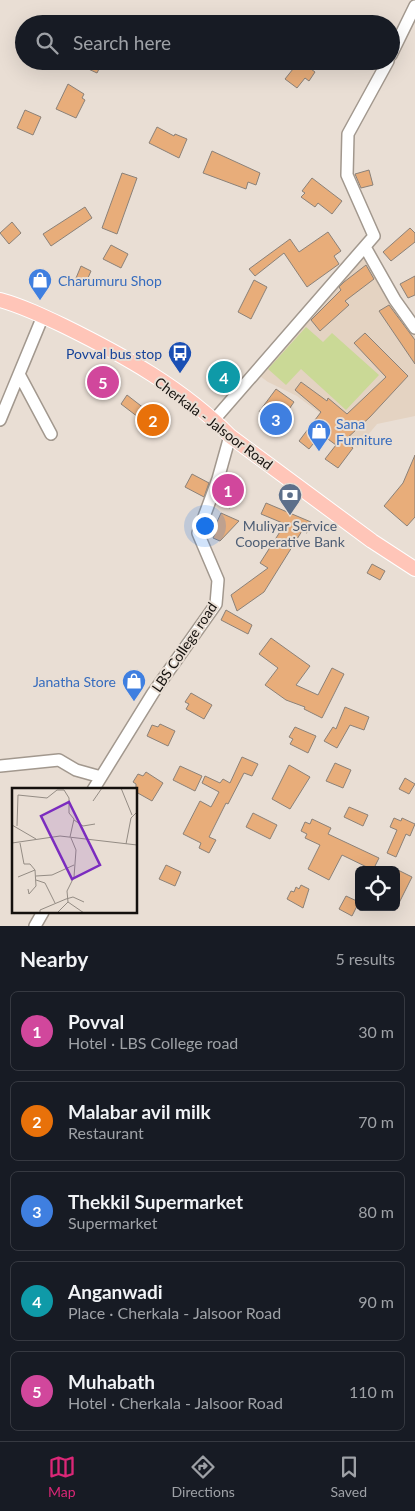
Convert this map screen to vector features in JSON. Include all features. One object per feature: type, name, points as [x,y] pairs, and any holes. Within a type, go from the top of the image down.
[{"type":"main road","name":"Cherkala - Jalsoor Road","points":[[0,300],[43,316],[104,346],[154,377],[214,420],[230,436],[372,541],[415,569]]},
{"type":"street","points":[[400,37],[415,6]]},
{"type":"street","points":[[214,420],[374,236],[347,175],[348,134],[383,70]]},
{"type":"street","points":[[365,247],[395,300],[415,328]]},
{"type":"street","points":[[0,420],[43,316]]},
{"type":"street","points":[[19,374],[51,434]]},
{"type":"street","name":"LBS College road","points":[[94,788],[153,693],[216,604],[218,580],[198,533],[218,478],[230,436]]},
{"type":"street","points":[[0,766],[59,760],[76,770],[101,777]]},
{"type":"street","points":[[35,926],[42,914]]},
{"type":"shaded area","points":[[363,259],[374,268],[390,302],[415,336],[415,416],[377,424],[357,448],[329,420],[297,396],[268,382],[256,373],[333,288]]},
{"type":"green space","points":[[306,327],[323,342],[332,333],[379,375],[346,410],[301,369],[286,385],[268,369]]},
{"type":"building","points":[[292,70],[312,70],[315,72],[309,81],[305,78],[297,88],[285,79]]},
{"type":"building","points":[[68,84],[84,94],[82,98],[85,100],[76,118],[56,109]]},
{"type":"building","points":[[25,110],[41,117],[33,135],[17,128]]},
{"type":"building","points":[[157,127],[174,136],[175,134],[187,139],[179,158],[149,143]]},
{"type":"building","points":[[212,151],[260,173],[256,185],[248,182],[246,189],[203,173]]},
{"type":"building","points":[[369,170],[373,185],[361,188],[355,174]]},
{"type":"building","points":[[122,173],[137,178],[117,234],[102,228]]},
{"type":"building","points":[[312,178],[342,201],[332,214],[318,203],[315,207],[301,197],[305,193],[302,191]]},
{"type":"building","points":[[85,207],[92,218],[51,246],[43,234]]},
{"type":"building","points":[[12,222],[21,233],[9,244],[0,233]]},
{"type":"building","points":[[410,228],[415,233],[415,242],[391,261],[383,252]]},
{"type":"building","points":[[328,232],[341,251],[334,256],[339,264],[307,287],[284,253],[255,276],[249,269],[290,239],[299,252]]},
{"type":"building","points":[[111,245],[128,254],[121,268],[103,259]]},
{"type":"building","points":[[366,265],[374,279],[345,301],[349,305],[320,331],[311,320],[341,290],[339,287],[344,282]]},
{"type":"building","points":[[81,266],[91,271],[84,287],[74,283]]},
{"type":"building","points":[[415,276],[415,295],[408,298],[400,284]]},
{"type":"building","points":[[254,280],[267,287],[251,319],[238,312]]},
{"type":"building","points":[[389,305],[415,340],[415,364],[379,311]]},
{"type":"building","points":[[365,333],[408,376],[370,417],[344,441],[353,448],[338,468],[325,459],[336,445],[321,434],[309,449],[299,441],[321,412],[295,390],[301,382],[327,401],[328,398],[347,414],[386,377],[354,343]]},
{"type":"building","points":[[223,364],[237,373],[226,390],[211,381]]},
{"type":"building","points":[[276,389],[294,402],[278,425],[259,412]]},
{"type":"building","points":[[127,395],[145,409],[138,417],[121,404]]},
{"type":"building","points":[[415,455],[415,517],[407,526],[384,506],[403,483]]},
{"type":"building","points":[[227,473],[240,477],[230,508],[217,503]]},
{"type":"building","points":[[192,474],[209,483],[204,497],[185,487]]},
{"type":"building","points":[[266,503],[311,522],[307,533],[302,531],[264,592],[237,611],[231,595],[268,568],[260,563],[285,524],[261,514]]},
{"type":"building","points":[[221,513],[239,521],[220,541],[213,538],[215,534],[212,533]]},
{"type":"building","points":[[372,564],[385,571],[380,580],[367,573]]},
{"type":"building","points":[[226,610],[252,625],[248,634],[221,620]]},
{"type":"building","points":[[271,638],[310,666],[296,685],[318,695],[332,668],[344,674],[322,718],[304,709],[305,707],[286,700],[265,685],[278,668],[259,654]]},
{"type":"building","points":[[191,693],[212,705],[204,719],[186,709],[189,704],[185,702]]},
{"type":"building","points":[[345,707],[369,717],[364,730],[350,725],[337,748],[324,741],[333,727],[336,729]]},
{"type":"building","points":[[160,724],[175,731],[168,746],[147,736],[152,725],[158,727]]},
{"type":"building","points":[[295,727],[316,736],[308,753],[290,744],[293,739],[289,737]]},
{"type":"building","points":[[242,757],[258,764],[252,776],[244,773],[228,804],[226,803],[209,837],[216,840],[209,853],[199,848],[201,843],[183,834],[200,801],[211,807],[219,792],[202,783],[205,776],[220,783],[223,779],[230,783]]},
{"type":"building","points":[[335,763],[351,770],[343,788],[326,781]]},
{"type":"building","points":[[289,765],[310,777],[290,809],[272,799]]},
{"type":"building","points":[[180,766],[202,776],[195,791],[173,780]]},
{"type":"building","points":[[146,772],[163,783],[152,801],[138,793],[138,788],[136,788],[136,784],[133,782],[138,774],[143,776]]},
{"type":"building","points":[[405,778],[415,784],[409,794],[399,789]]},
{"type":"building","points":[[349,807],[368,815],[363,826],[344,817]]},
{"type":"building","points":[[253,813],[277,825],[270,839],[246,827]]},
{"type":"building","points":[[394,818],[401,821],[402,818],[415,824],[410,836],[406,834],[396,857],[387,853],[397,830],[390,827]]},
{"type":"building","points":[[312,819],[331,828],[328,834],[379,858],[375,866],[365,866],[342,855],[329,880],[308,869],[320,845],[305,838],[307,834],[301,831],[305,822],[310,824]]},
{"type":"building","points":[[166,865],[181,872],[175,886],[159,879]]},
{"type":"building","points":[[400,871],[412,877],[400,901]]},
{"type":"building","points":[[301,885],[309,889],[303,908],[287,899],[291,891],[294,892],[296,887],[299,889]]},
{"type":"building","points":[[346,896],[355,900],[355,910],[352,916],[339,909]]},
{"type":"place","name":"Charumuru Shop","points":[[40,301]]},
{"type":"place","name":"Povval bus stop","points":[[180,374]]},
{"type":"place","name":"Anganwadi","points":[[224,377]]},
{"type":"place","name":"Muhabath","points":[[103,382]]},
{"type":"place","name":"Thekkil Supermarket","points":[[276,419]]},
{"type":"place","name":"Malabar avil milk","points":[[153,420]]},
{"type":"place","name":"Sana Furniture","points":[[319,452]]},
{"type":"place","name":"Povval","points":[[228,490]]},
{"type":"place","name":"Muliyar Service Cooperative Bank","points":[[290,516]]},
{"type":"place","name":"Janatha Store","points":[[134,702]]}]
